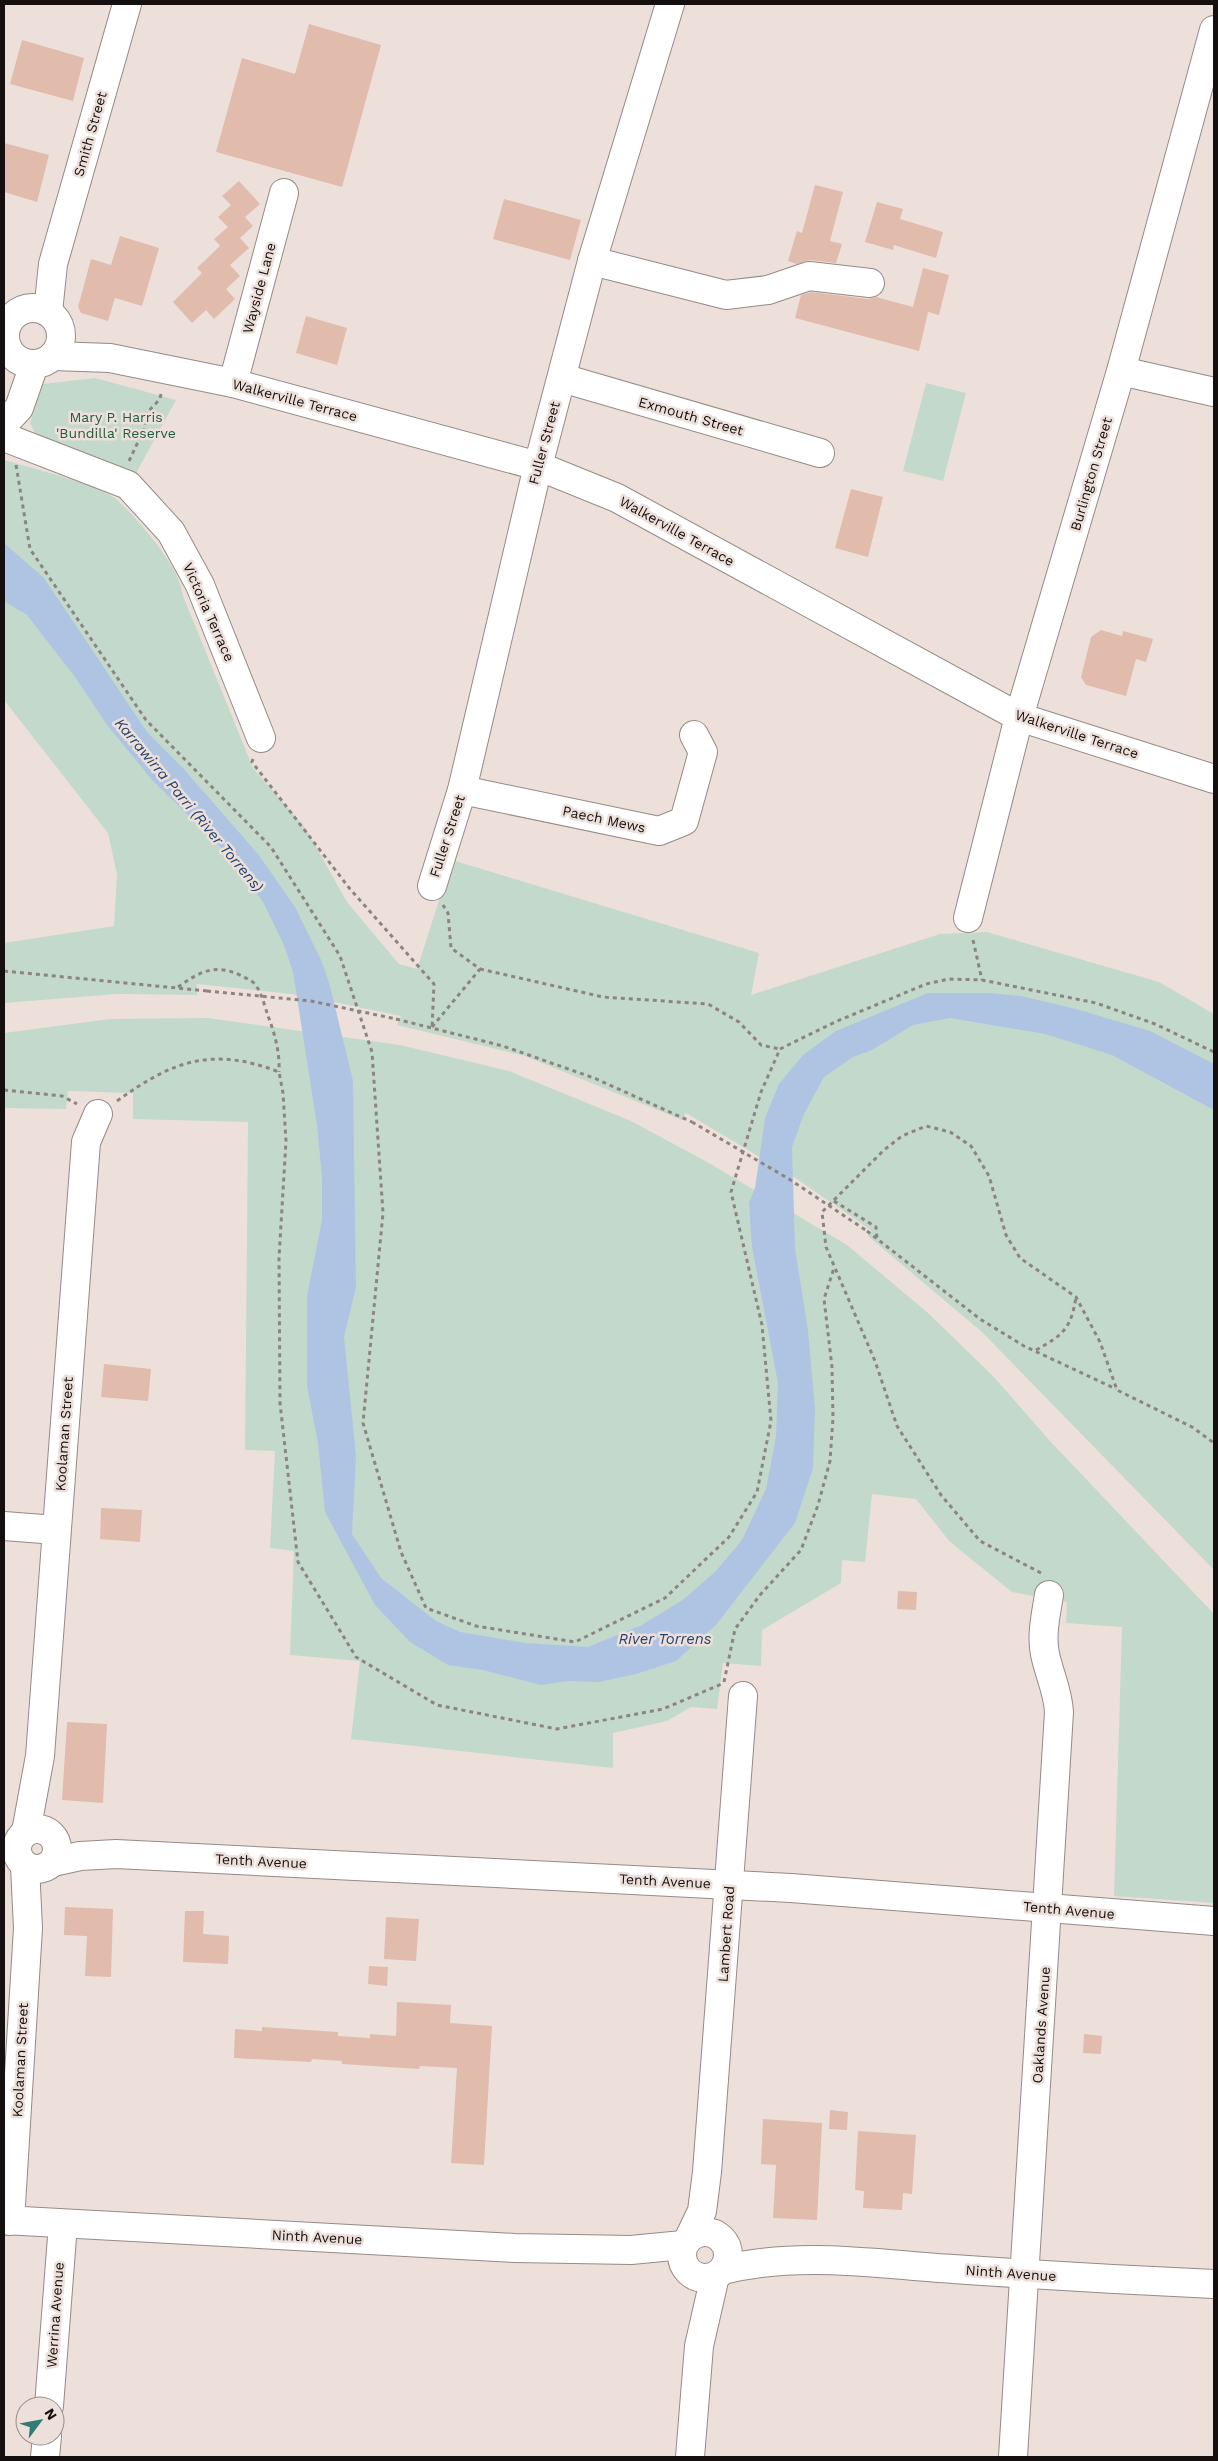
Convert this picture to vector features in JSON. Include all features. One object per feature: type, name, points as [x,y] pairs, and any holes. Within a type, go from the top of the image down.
[{"type":"street","name":"Smith Street","points":[[27,334],[53,264],[127,4]]},
{"type":"street","name":"Fuller Street","points":[[432,886],[462,790],[538,466],[592,261],[670,4]]},
{"type":"street","name":"Burlington Street","points":[[968,918],[1019,717],[1121,371],[1214,30]]},
{"type":"street","name":"Wayside Lane","points":[[233,383],[284,193]]},
{"type":"street","points":[[592,261],[726,295],[768,290],[809,276],[870,283]]},
{"type":"street","points":[[9,427],[27,334]]},
{"type":"street","name":"Walkerville Terrace","points":[[27,334],[110,358],[233,383],[538,466],[617,498],[1019,717],[1214,779]]},
{"type":"street","points":[[1121,371],[1214,392]]},
{"type":"street","name":"Exmouth Street","points":[[562,378],[820,453]]},
{"type":"street","name":"Victoria Terrace","points":[[9,427],[128,485],[171,532],[200,585],[261,738]]},
{"type":"street","name":"Paech Mews","points":[[462,790],[659,831],[684,821],[703,752],[694,735]]},
{"type":"street","name":"Koolaman Street","points":[[7,2221],[28,1928],[29,1848],[40,1756],[86,1142],[98,1114]]},
{"type":"street","points":[[4,1526],[56,1530]]},
{"type":"street","name":"Oaklands Avenue","points":[[1013,2457],[1060,1712],[1058,1694],[1044,1654],[1044,1634],[1049,1595]]},
{"type":"street","name":"Lambert Road","points":[[687,2240],[702,2211],[707,2172],[730,1885],[734,1689]]},
{"type":"street","name":"Tenth Avenue","points":[[29,1848],[730,1885],[1214,1921]]},
{"type":"street","name":"Lambert Road","points":[[707,2172],[719,2236]]},
{"type":"street","name":"Ninth Avenue","points":[[7,2221],[515,2248],[630,2250],[687,2240]]},
{"type":"street","name":"Werrina Avenue","points":[[50,2396],[63,2224]]},
{"type":"street","points":[[699,2232],[710,2232],[719,2236],[726,2243],[728,2252],[727,2262],[704,2273],[682,2260],[687,2240],[699,2232]]},
{"type":"street","name":"Ninth Avenue","points":[[719,2236],[809,2259]]},
{"type":"street","name":"Ninth Avenue","points":[[630,2250],[656,2264],[704,2273],[754,2262],[809,2259],[1024,2274],[1214,2284]]},
{"type":"street","points":[[690,2457],[704,2273]]},
{"type":"path","points":[[119,481],[145,427],[146,414],[159,400],[170,370]]},
{"type":"path","points":[[9,427],[30,549],[146,720],[271,847],[340,956],[372,1052],[383,1213],[364,1423],[401,1552],[426,1608],[476,1626],[575,1642],[665,1598],[729,1537],[753,1500],[757,1492],[771,1421],[762,1325],[731,1192],[761,1092],[780,1049]]},
{"type":"path","points":[[261,738],[252,762],[350,889],[434,984],[432,1028]]},
{"type":"path","points":[[432,886],[448,913],[451,948],[480,969],[603,997],[708,1004],[739,1022],[761,1046],[780,1049],[835,1022],[926,984],[949,979],[982,980],[1096,1003],[1154,1024],[1214,1052]]},
{"type":"path","points":[[968,918],[982,980]]},
{"type":"path","points":[[178,988],[204,971],[214,968],[235,973],[257,986],[275,1033],[280,1062],[279,1072],[283,1093],[286,1141],[279,1258],[280,1403],[298,1562],[356,1657],[437,1706],[557,1729],[663,1709],[734,1689],[735,1629],[760,1595],[801,1550],[818,1505],[830,1461],[833,1418],[832,1367],[824,1299],[834,1268]]},
{"type":"path","points":[[432,1028],[480,969]]},
{"type":"path","points":[[4,971],[311,1001],[396,1019],[503,1046],[594,1078],[692,1122],[789,1179],[867,1231],[980,1319],[1024,1346],[1192,1427],[1214,1443]]},
{"type":"path","points":[[4,1090],[62,1096],[98,1114],[148,1079],[179,1064],[208,1059],[253,1062],[279,1072]]},
{"type":"path","points":[[1049,1595],[1042,1574],[980,1541],[941,1495],[898,1426],[875,1361],[826,1247],[822,1212],[884,1150],[902,1136],[926,1126],[950,1132],[971,1146],[989,1176],[1006,1235],[1020,1258],[1076,1296],[1100,1342],[1117,1390]]},
{"type":"path","points":[[834,1201],[876,1227],[877,1240]]},
{"type":"path","points":[[1036,1351],[1066,1331],[1073,1316],[1076,1296]]},
{"type":"green space","name":"Mary P. Harris 'Bundilla' Reserve","points":[[95,378],[176,400],[136,473],[39,441],[30,423],[43,384]]},
{"type":"green space","points":[[926,383],[966,393],[943,481],[903,471]]},
{"type":"green space","points":[[4,460],[80,482],[107,493],[127,509],[155,542],[176,574],[183,596],[253,768],[306,829],[347,902],[399,964],[417,969],[452,860],[759,953],[751,995],[940,934],[987,932],[1159,982],[1214,1014],[1214,1570],[982,1332],[868,1236],[871,1230],[797,1179],[686,1113],[682,1120],[525,1056],[397,1025],[401,1016],[300,995],[197,984],[197,995],[117,994],[4,1003],[4,943],[114,926],[117,874],[108,833],[4,700]]},
{"type":"green space","points":[[208,1018],[400,1045],[509,1071],[631,1121],[709,1163],[847,1245],[928,1313],[993,1376],[1050,1441],[1214,1614],[1214,1903],[1114,1896],[1122,1627],[1066,1623],[1067,1602],[1012,1592],[950,1542],[916,1499],[872,1494],[865,1562],[842,1560],[841,1583],[762,1630],[761,1666],[723,1663],[717,1709],[691,1707],[667,1721],[613,1733],[613,1768],[351,1739],[360,1661],[290,1655],[294,1551],[270,1548],[275,1451],[245,1450],[248,1122],[133,1119],[133,1093],[68,1091],[66,1109],[4,1108],[4,1033],[110,1019]]},
{"type":"water","name":"River Torrens","points":[[4,543],[44,578],[147,732],[182,767],[258,854],[295,907],[322,962],[330,986],[353,1081],[356,1287],[344,1337],[356,1456],[352,1534],[381,1578],[436,1621],[460,1632],[525,1643],[588,1647],[642,1625],[684,1599],[716,1571],[742,1540],[766,1489],[776,1437],[778,1383],[752,1247],[749,1203],[755,1188],[765,1118],[779,1084],[803,1055],[836,1031],[928,993],[989,993],[1021,996],[1076,1009],[1150,1031],[1214,1064],[1214,1110],[1112,1055],[1045,1034],[950,1018],[913,1025],[872,1050],[853,1057],[824,1077],[804,1114],[792,1147],[795,1248],[808,1331],[815,1408],[813,1468],[795,1523],[716,1625],[676,1661],[636,1674],[599,1682],[568,1681],[541,1685],[483,1670],[448,1665],[410,1642],[375,1605],[325,1512],[318,1443],[307,1386],[307,1296],[322,1220],[322,1177],[317,1125],[293,972],[284,945],[263,902],[226,852],[153,781],[107,725],[75,677],[27,615],[4,601]]},
{"type":"building","points":[[309,24],[381,45],[342,187],[216,152],[242,58],[295,74]]},
{"type":"building","points":[[22,40],[84,58],[73,101],[10,84]]},
{"type":"building","points":[[4,143],[49,155],[37,202],[4,192]]},
{"type":"building","points":[[239,181],[260,204],[245,217],[253,226],[240,238],[249,248],[230,265],[240,276],[226,289],[235,299],[214,319],[206,310],[192,323],[173,302],[202,273],[197,268],[220,246],[214,239],[228,227],[218,217],[231,205],[222,196]]},
{"type":"building","points":[[815,185],[843,192],[830,241],[842,244],[836,263],[810,260],[797,264],[788,261],[797,231],[802,233]]},
{"type":"building","points":[[504,199],[581,220],[570,260],[493,239]]},
{"type":"building","points":[[877,202],[903,209],[900,219],[943,232],[936,258],[894,245],[893,250],[865,242]]},
{"type":"building","points":[[120,236],[159,248],[142,306],[115,298],[108,321],[81,313],[78,307],[91,259],[111,265]]},
{"type":"building","points":[[923,268],[949,275],[939,315],[928,312],[919,351],[795,318],[801,295],[811,292],[868,299],[876,297],[913,307]]},
{"type":"building","points":[[306,316],[347,328],[337,365],[296,353]]},
{"type":"building","points":[[851,489],[883,497],[868,557],[835,548]]},
{"type":"building","points":[[1101,630],[1122,636],[1123,631],[1153,639],[1146,662],[1136,659],[1126,696],[1086,685],[1081,677],[1091,637]]},
{"type":"building","points":[[104,1364],[151,1369],[148,1401],[101,1397]]},
{"type":"building","points":[[101,1508],[142,1510],[140,1542],[100,1539]]},
{"type":"building","points":[[898,1591],[917,1592],[916,1610],[897,1609]]},
{"type":"building","points":[[67,1722],[107,1724],[103,1803],[62,1800]]},
{"type":"building","points":[[65,1907],[113,1909],[111,1977],[85,1976],[87,1936],[64,1935]]},
{"type":"building","points":[[185,1911],[204,1911],[203,1934],[229,1936],[228,1964],[183,1962]]},
{"type":"building","points":[[386,1917],[419,1919],[416,1961],[384,1959]]},
{"type":"building","points":[[369,1966],[388,1967],[387,1986],[368,1984]]},
{"type":"building","points":[[397,2002],[451,2005],[450,2023],[492,2026],[484,2165],[451,2163],[457,2068],[420,2066],[419,2069],[342,2064],[342,2061],[312,2059],[311,2062],[234,2058],[235,2029],[262,2031],[262,2027],[338,2032],[338,2036],[370,2038],[370,2034],[396,2036]]},
{"type":"building","points":[[1084,2034],[1102,2036],[1101,2054],[1083,2053]]},
{"type":"building","points":[[830,2110],[848,2112],[847,2130],[829,2129]]},
{"type":"building","points":[[763,2119],[822,2123],[817,2220],[773,2218],[776,2165],[761,2164]]},
{"type":"building","points":[[858,2131],[916,2135],[912,2194],[903,2193],[902,2210],[863,2208],[864,2191],[855,2190]]},
{"type":"water label","name":"Karrawirra Parri (River Torrens)","points":[[189,805]]}]
